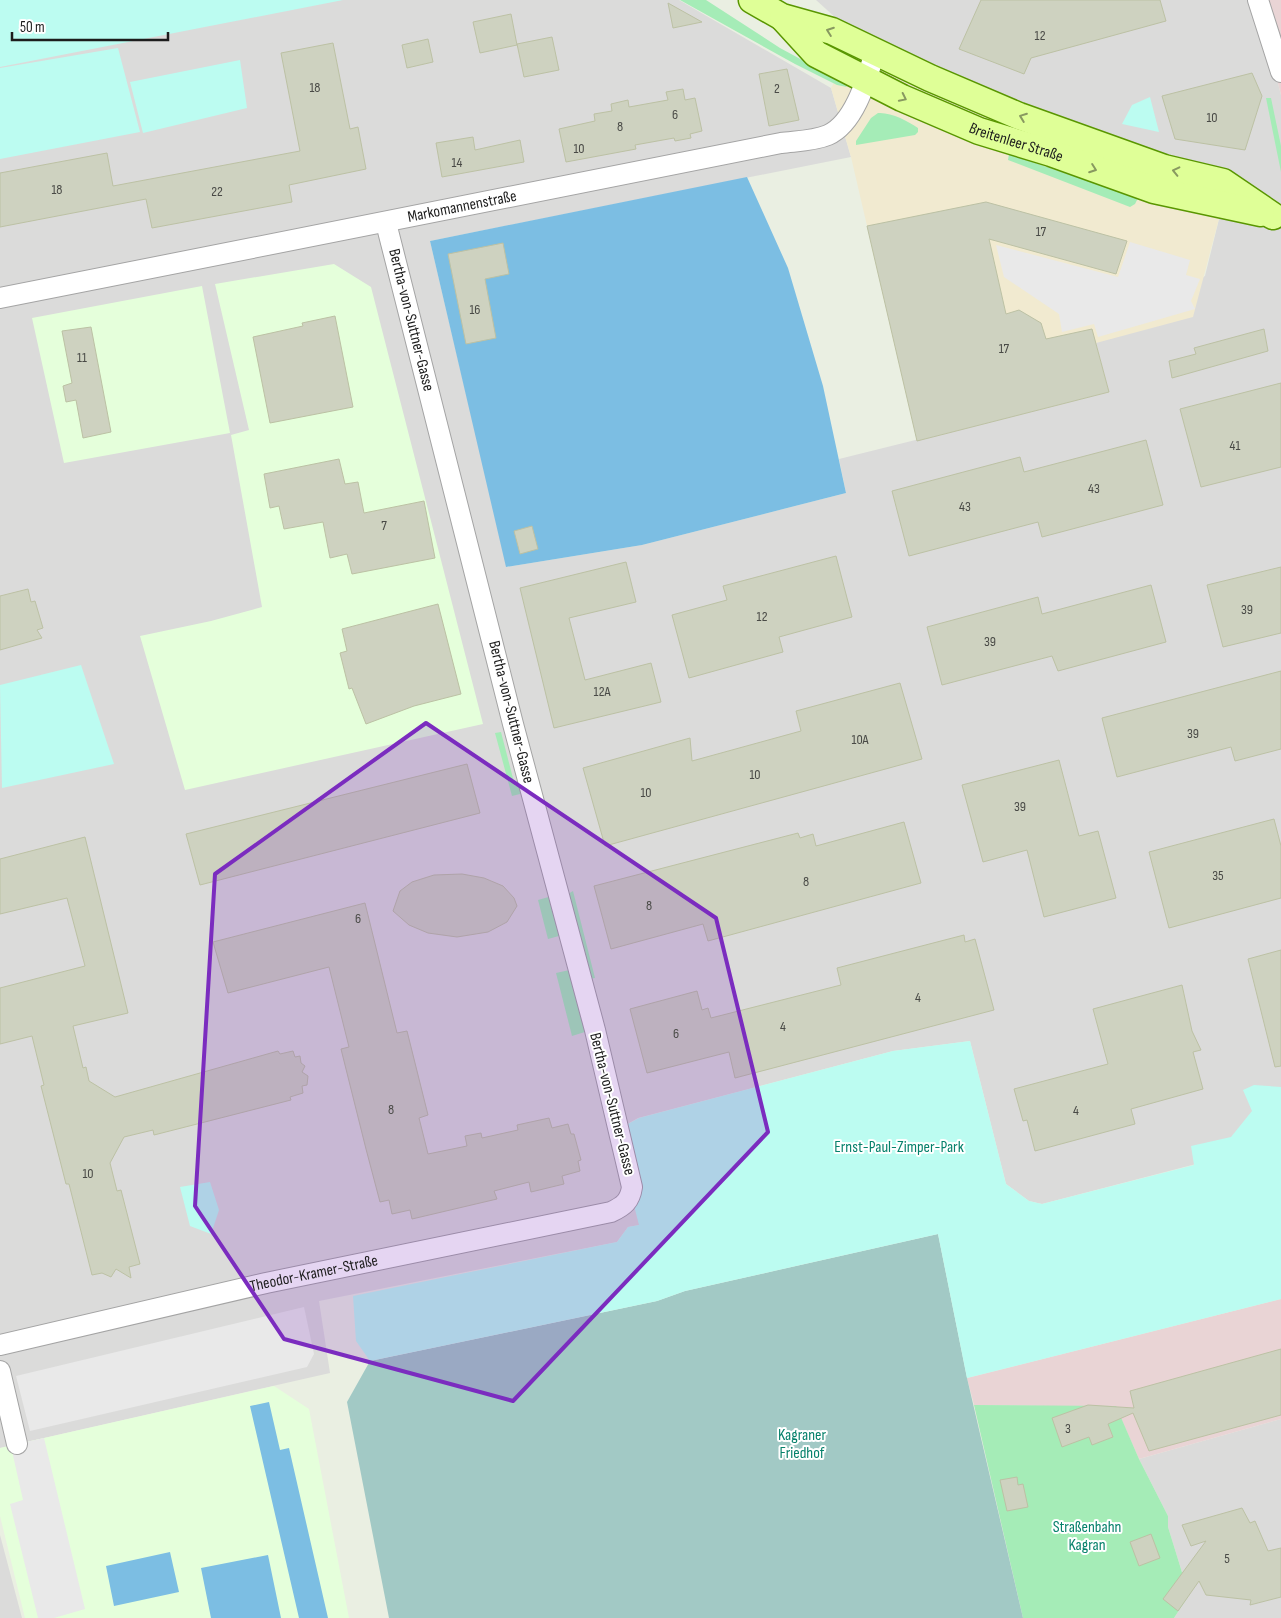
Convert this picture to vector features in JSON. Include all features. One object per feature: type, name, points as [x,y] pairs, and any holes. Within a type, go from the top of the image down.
[{"type":"main road","name":"Breitenleer Straße","points":[[752,0],[782,17],[832,31],[996,107],[1096,145],[1164,168],[1223,182],[1277,217]]},
{"type":"main road","name":"Breitenleer Straße","points":[[782,17],[816,54],[918,106],[979,131],[1051,153],[1154,190],[1277,217]]},
{"type":"street","points":[[1258,0],[1281,72]]},
{"type":"street","name":"Markomannenstraße","points":[[0,298],[782,143],[818,138],[835,130],[842,124],[867,80],[874,52]]},
{"type":"street","name":"Bertha-von-Suttner-Gasse","points":[[386,223],[513,724],[595,1030],[632,1187],[628,1201]]},
{"type":"street","name":"Theodor-Kramer-Straße","points":[[0,1345],[266,1283],[611,1212],[623,1207],[628,1201]]},
{"type":"street","points":[[0,1371],[4,1408],[16,1444]]},
{"type":"highlighted area","points":[[426,723],[716,918],[768,1132],[513,1401],[284,1339],[195,1206],[215,874]]},
{"type":"shaded area","points":[[0,0],[679,0],[831,88],[851,157],[430,241],[507,567],[642,545],[846,493],[839,459],[1109,392],[1096,343],[1205,276],[1220,215],[858,38],[816,0],[1248,0],[1270,52],[1281,95],[1281,1142],[1042,1204],[1029,1201],[1006,1184],[970,1041],[893,1051],[638,1118],[615,1131],[640,1225],[628,1227],[617,1242],[319,1301],[330,1373],[0,1448]]},
{"type":"shaded area","points":[[1248,0],[1281,0],[1281,95],[1270,52]]},
{"type":"shaded area","points":[[858,38],[1220,215],[1193,317],[1096,343],[1109,392],[917,441],[851,157],[831,88]]},
{"type":"shaded area","points":[[747,177],[788,268],[823,386],[846,493],[642,545],[506,567],[430,241]]},
{"type":"shaded area","points":[[1130,242],[1190,260],[1186,275],[1200,279],[1191,301],[1195,309],[1098,337],[1094,324],[1062,332],[1059,314],[1004,277],[996,245],[1118,277]]},
{"type":"shaded area","points":[[334,264],[371,287],[483,724],[185,790],[140,636],[211,621],[262,607],[231,435],[249,430],[215,284]]},
{"type":"shaded area","points":[[202,286],[230,433],[64,463],[32,318]]},
{"type":"shaded area","points":[[1281,1299],[1281,1419],[1139,1459],[1116,1407],[974,1405],[967,1378]]},
{"type":"shaded area","points":[[304,1307],[314,1354],[307,1367],[30,1431],[16,1376]]},
{"type":"shaded area","points":[[274,1386],[309,1409],[349,1618],[25,1618],[0,1516],[0,1448]]},
{"type":"shaded area","points":[[269,1402],[280,1450],[289,1448],[328,1618],[299,1618],[250,1406]]},
{"type":"shaded area","points":[[1281,1419],[1281,1618],[1174,1618],[1189,1595],[1168,1527],[1168,1516],[1139,1459]]},
{"type":"shaded area","points":[[44,1438],[85,1609],[54,1618],[38,1618],[10,1504],[23,1500],[12,1451],[17,1444]]},
{"type":"shaded area","points":[[0,1535],[22,1618],[0,1618]]},
{"type":"shaded area","points":[[170,1552],[179,1592],[114,1606],[106,1566]]},
{"type":"shaded area","points":[[268,1555],[281,1618],[211,1618],[201,1568]]},
{"type":"green space","points":[[0,0],[343,0],[0,67]]},
{"type":"green space","points":[[680,0],[706,0],[780,48],[843,82],[847,87],[837,85],[795,64]]},
{"type":"green space","points":[[118,48],[140,132],[0,159],[0,68]]},
{"type":"green space","points":[[240,60],[247,108],[143,133],[130,82]]},
{"type":"green space","points":[[1150,97],[1159,132],[1122,124],[1132,105]]},
{"type":"green space","points":[[1266,98],[1271,98],[1281,146],[1281,172]]},
{"type":"green space","points":[[878,113],[894,115],[918,128],[918,132],[915,135],[856,145],[856,141],[871,118]]},
{"type":"green space","points":[[1009,154],[1138,198],[1135,204],[1130,207],[1008,160]]},
{"type":"green space","points":[[81,665],[114,764],[2,788],[0,685]]},
{"type":"green space","points":[[501,732],[515,786],[519,785],[522,791],[520,794],[512,796],[495,733]]},
{"type":"green space","points":[[573,891],[595,978],[589,979],[568,894]]},
{"type":"green space","points":[[552,896],[566,934],[548,939],[538,900]]},
{"type":"green space","points":[[574,969],[588,1031],[572,1036],[556,973]]},
{"type":"green space","name":"Ernst-Paul-Zimper-Park","points":[[970,1041],[1006,1184],[1029,1201],[1042,1204],[1194,1165],[1191,1146],[1231,1137],[1252,1111],[1243,1090],[1254,1085],[1281,1087],[1281,1299],[967,1378],[938,1234],[685,1291],[657,1301],[370,1361],[356,1341],[353,1296],[617,1242],[628,1227],[639,1225],[615,1131],[639,1118],[893,1051]]},
{"type":"green space","points":[[210,1182],[219,1210],[211,1234],[190,1226],[180,1187]]},
{"type":"green space","name":"Kagraner Friedhof","points":[[938,1234],[967,1378],[1023,1618],[389,1618],[347,1402],[370,1361],[657,1301],[685,1291]]},
{"type":"green space","name":"Straßenbahn Kagran","points":[[974,1405],[1116,1406],[1139,1459],[1168,1516],[1168,1527],[1189,1595],[1174,1618],[1023,1618]]},
{"type":"building","points":[[981,0],[1160,0],[1166,21],[1031,58],[1024,74],[959,49]]},
{"type":"building","points":[[668,3],[702,22],[673,28]]},
{"type":"building","points":[[511,14],[517,45],[480,53],[473,22]]},
{"type":"building","points":[[552,37],[559,70],[524,77],[517,44]]},
{"type":"building","points":[[428,39],[433,62],[407,68],[402,45]]},
{"type":"building","points":[[333,43],[350,129],[358,127],[366,169],[289,185],[292,202],[152,228],[146,199],[0,227],[0,173],[107,153],[113,186],[300,151],[281,53]]},
{"type":"building","points":[[787,69],[799,120],[769,126],[759,74]]},
{"type":"building","points":[[1252,73],[1262,96],[1245,150],[1175,139],[1162,96]]},
{"type":"building","points":[[683,89],[685,100],[695,98],[702,131],[690,134],[691,138],[675,141],[674,138],[635,145],[636,149],[566,162],[559,129],[595,121],[594,114],[612,111],[611,104],[628,100],[629,107],[668,100],[666,92]]},
{"type":"building","points":[[473,137],[475,150],[520,140],[524,162],[442,177],[436,143]]},
{"type":"building","points":[[986,202],[1127,241],[1116,274],[989,239],[1006,314],[1019,310],[1041,323],[1046,339],[1092,329],[1109,392],[917,441],[867,226]]},
{"type":"building","points":[[503,243],[509,274],[485,279],[496,338],[466,344],[448,254]]},
{"type":"building","points":[[335,316],[353,407],[270,423],[253,337],[303,326],[302,323]]},
{"type":"building","points":[[91,327],[111,432],[83,438],[76,400],[66,402],[63,386],[72,383],[62,331]]},
{"type":"building","points":[[1264,329],[1268,351],[1172,378],[1169,361],[1196,354],[1194,348]]},
{"type":"building","points":[[1281,383],[1281,467],[1201,487],[1180,409]]},
{"type":"building","points":[[1146,440],[1163,505],[1042,537],[1038,522],[909,556],[892,491],[1020,457],[1024,472]]},
{"type":"building","points":[[339,459],[345,484],[358,482],[364,513],[424,501],[435,558],[352,574],[347,554],[330,558],[323,522],[284,529],[279,506],[270,508],[264,474]]},
{"type":"building","points":[[532,526],[538,549],[520,554],[514,531]]},
{"type":"building","points":[[836,556],[852,617],[779,637],[783,652],[689,678],[672,615],[727,600],[723,586]]},
{"type":"building","points":[[626,562],[636,602],[569,618],[585,680],[651,663],[661,702],[554,728],[520,588]]},
{"type":"building","points":[[1281,567],[1281,633],[1223,647],[1207,585]]},
{"type":"building","points":[[1151,585],[1166,642],[1058,671],[1052,656],[942,685],[927,627],[1038,597],[1042,614]]},
{"type":"building","points":[[28,589],[31,602],[35,601],[43,628],[37,630],[42,638],[0,650],[0,596]]},
{"type":"building","points":[[438,604],[461,694],[414,706],[366,724],[352,688],[349,689],[340,653],[347,651],[342,629]]},
{"type":"building","points":[[1281,671],[1281,749],[1235,761],[1231,747],[1117,777],[1102,718]]},
{"type":"building","points":[[900,683],[922,759],[605,846],[583,768],[690,738],[692,761],[801,731],[796,711]]},
{"type":"building","points":[[1059,760],[1079,836],[1098,831],[1116,898],[1044,917],[1027,850],[983,862],[962,785]]},
{"type":"building","points":[[467,764],[480,813],[200,885],[186,834]]},
{"type":"building","points":[[1274,819],[1281,846],[1281,898],[1169,928],[1149,852]]},
{"type":"building","points":[[904,822],[921,883],[708,941],[703,924],[611,949],[594,886],[798,833],[800,838],[813,834],[816,846]]},
{"type":"building","points":[[85,837],[128,1013],[73,1026],[83,1068],[86,1067],[89,1081],[115,1097],[278,1051],[280,1054],[293,1051],[295,1057],[300,1056],[301,1063],[305,1066],[302,1072],[308,1076],[307,1085],[302,1086],[303,1093],[290,1097],[291,1100],[154,1135],[153,1130],[124,1137],[110,1163],[117,1191],[121,1190],[140,1264],[129,1267],[131,1278],[116,1269],[111,1277],[102,1273],[92,1275],[69,1184],[66,1184],[41,1086],[44,1085],[32,1036],[0,1044],[0,988],[85,966],[67,898],[0,914],[0,859]]},
{"type":"building","points":[[462,874],[484,878],[503,886],[514,898],[517,906],[507,922],[488,932],[457,937],[428,933],[409,925],[393,911],[400,891],[412,882],[434,875]]},
{"type":"building","points":[[365,903],[397,1033],[407,1031],[428,1115],[419,1118],[428,1154],[467,1146],[465,1136],[481,1133],[482,1138],[518,1130],[517,1125],[549,1118],[552,1128],[568,1124],[571,1134],[574,1134],[581,1160],[578,1161],[580,1171],[562,1176],[564,1184],[531,1192],[529,1182],[494,1191],[497,1199],[412,1219],[410,1210],[392,1214],[389,1200],[380,1202],[366,1149],[341,1049],[349,1047],[329,967],[228,993],[213,942]]},
{"type":"building","points":[[964,935],[965,942],[975,939],[994,1010],[735,1078],[729,1052],[647,1073],[630,1009],[697,991],[702,1010],[708,1008],[711,1018],[841,985],[837,968]]},
{"type":"building","points":[[1281,950],[1281,1066],[1275,1067],[1248,959]]},
{"type":"building","points":[[1182,985],[1192,1031],[1201,1050],[1193,1052],[1203,1089],[1131,1109],[1135,1124],[1035,1151],[1027,1120],[1023,1121],[1014,1089],[1108,1064],[1093,1009]]},
{"type":"building","points":[[1281,1349],[1281,1415],[1149,1451],[1133,1413],[1108,1424],[1113,1437],[1092,1445],[1089,1437],[1062,1447],[1052,1418],[1088,1405],[1134,1408],[1130,1391]]},
{"type":"building","points":[[1017,1477],[1018,1485],[1023,1484],[1028,1507],[1007,1511],[1000,1480]]},
{"type":"building","points":[[1242,1508],[1250,1523],[1255,1521],[1268,1551],[1281,1548],[1281,1597],[1250,1605],[1251,1600],[1206,1595],[1199,1581],[1178,1611],[1163,1599],[1206,1541],[1191,1546],[1182,1525]]},
{"type":"building","points":[[1151,1534],[1160,1558],[1139,1566],[1130,1542]]}]
